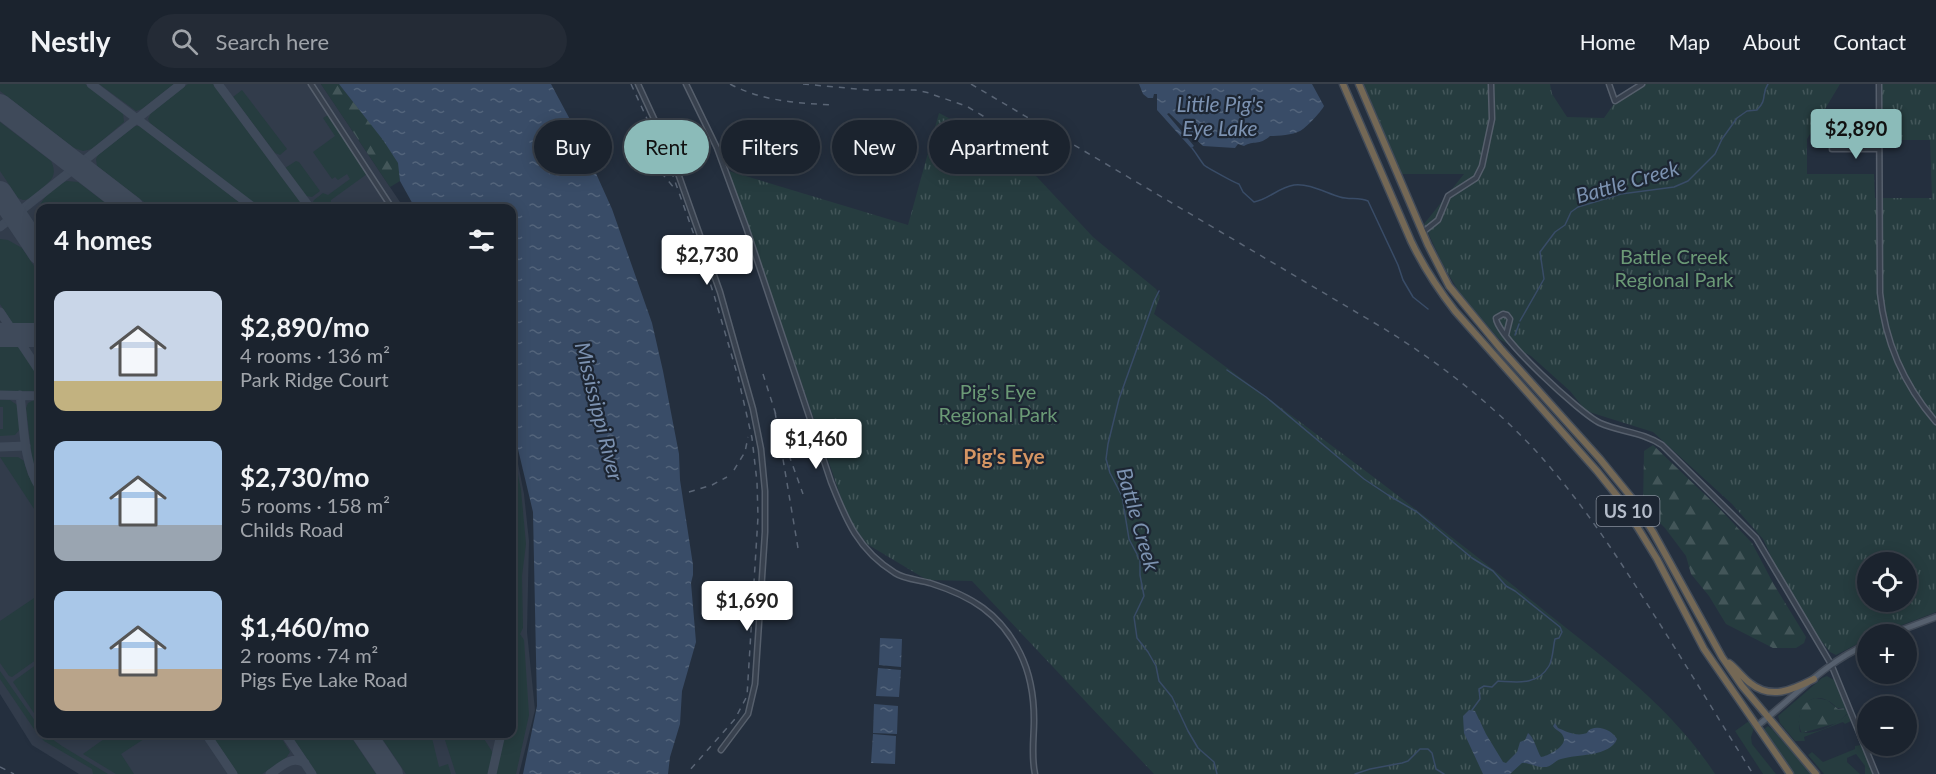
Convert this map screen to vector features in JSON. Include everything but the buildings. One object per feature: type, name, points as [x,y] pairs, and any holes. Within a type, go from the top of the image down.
[{"type":"highway","name":"US 10","points":[[1343,84],[1421,261],[1463,321],[1622,502],[1657,559],[1704,649],[1790,774]]},
{"type":"highway","name":"US 10","points":[[1359,84],[1442,274],[1476,319],[1600,459],[1630,497],[1653,532],[1722,657],[1768,718],[1816,774]]},
{"type":"highway","points":[[1722,657],[1750,684],[1764,692],[1778,693],[1796,688],[1814,679]]},
{"type":"main road","points":[[1917,624],[1936,617]]},
{"type":"main road","points":[[1757,726],[1831,664],[1857,649]]},
{"type":"street","points":[[312,84],[389,204]]},
{"type":"street","points":[[638,84],[674,162],[720,292],[753,409],[762,460],[765,522],[755,684],[748,714],[721,750]]},
{"type":"street","points":[[686,84],[717,148],[746,227],[846,521],[870,554],[897,575],[967,596],[983,607],[1011,637],[1021,655],[1032,691],[1034,717],[1032,762],[1035,774]]},
{"type":"street","points":[[1423,232],[1438,220],[1448,196],[1476,178],[1482,166],[1492,119],[1491,84]]},
{"type":"street","points":[[1609,84],[1615,101],[1642,84]]},
{"type":"street","points":[[1878,84],[1880,293],[1884,322],[1893,352],[1905,379],[1936,422]]},
{"type":"street","points":[[1832,149],[1879,149]]},
{"type":"street","points":[[1506,335],[1510,319],[1503,314],[1499,315],[1496,320],[1499,328],[1523,356],[1579,410],[1598,422],[1652,438],[1662,445],[1756,538],[1831,664],[1876,774]]},
{"type":"shaded area","points":[[0,84],[321,84],[401,204],[36,204],[36,738],[516,738],[516,453],[524,494],[529,541],[527,632],[535,710],[519,774],[79,774],[32,745],[0,694]]},
{"type":"green space","points":[[0,84],[85,84],[123,113],[124,122],[92,149],[83,151],[74,148],[0,91]]},
{"type":"green space","points":[[99,84],[174,84],[142,109],[136,111]]},
{"type":"green space","points":[[188,84],[213,84],[302,204],[255,204],[150,123],[148,119],[151,113]]},
{"type":"green space","points":[[321,84],[339,84],[384,140],[399,163],[400,181],[390,187]]},
{"type":"green space","name":"Battle Creek Regional Park","points":[[1357,84],[1550,84],[1552,94],[1567,117],[1604,118],[1616,101],[1642,84],[1840,84],[1807,139],[1807,174],[1874,174],[1875,198],[1932,198],[1930,140],[1881,140],[1881,84],[1936,84],[1936,612],[1905,624],[1857,624],[1857,644],[1836,655],[1830,652],[1794,606],[1763,539],[1732,504],[1653,432],[1586,411],[1570,391],[1531,356],[1499,339],[1461,295],[1444,267],[1424,224],[1464,174],[1396,174]]},
{"type":"green space","points":[[242,90],[287,149],[280,155],[275,153],[233,97]]},
{"type":"green space","name":"Pig's Eye Regional Park","points":[[939,113],[952,120],[937,120]]},
{"type":"green space","points":[[328,115],[367,174],[331,200],[331,204],[312,204],[323,193],[328,195],[350,179],[347,174],[338,180],[335,177],[332,179],[313,152],[335,136],[323,118]]},
{"type":"green space","points":[[0,122],[52,164],[54,172],[52,179],[26,200],[18,198],[0,171]]},
{"type":"green space","points":[[135,126],[140,126],[242,204],[147,204],[97,166],[98,155]]},
{"type":"green space","name":"Pig's Eye Regional Park","points":[[929,149],[929,174],[1034,174],[1093,237],[1156,289],[1160,296],[1154,314],[1441,529],[1584,642],[1632,682],[1677,725],[1715,774],[1154,774],[972,581],[927,580],[867,544],[848,518],[730,174],[739,174],[908,225]]},
{"type":"green space","points":[[296,161],[320,191],[312,197],[306,196],[285,168]]},
{"type":"green space","points":[[67,181],[78,182],[107,204],[41,204],[53,189]]},
{"type":"green space","points":[[0,239],[8,240],[22,248],[36,269],[36,327],[15,327],[0,304]]},
{"type":"green space","points":[[0,343],[16,343],[36,372],[36,391],[0,391]]},
{"type":"green space","points":[[0,400],[10,400],[17,405],[20,429],[15,435],[0,436],[0,429],[3,429],[3,407],[0,407]]},
{"type":"green space","points":[[36,400],[36,472],[33,465],[26,408],[28,403]]},
{"type":"green space","points":[[1653,445],[1752,543],[1806,637],[1804,643],[1796,648],[1773,648],[1726,624],[1709,596],[1691,574],[1686,556],[1665,528],[1643,506],[1644,451]]},
{"type":"green space","points":[[0,457],[18,457],[24,461],[28,475],[36,488],[36,512]]},
{"type":"green space","points":[[516,464],[526,544],[522,576],[523,628],[520,634],[524,640],[529,715],[516,774],[496,774],[504,738],[516,738]]},
{"type":"green space","points":[[36,597],[36,660],[12,677],[0,663],[0,621]]},
{"type":"green space","points":[[36,665],[36,716],[13,682]]},
{"type":"green space","points":[[0,671],[36,722],[36,731],[34,729],[0,679]]},
{"type":"green space","points":[[1827,676],[1834,680],[1846,708],[1837,708],[1822,698],[1808,701],[1800,714],[1800,732],[1806,733],[1826,728],[1848,713],[1851,721],[1804,737],[1805,741],[1795,741],[1780,723],[1778,716]]},
{"type":"green space","points":[[1815,698],[1827,700],[1838,709],[1846,708],[1848,713],[1837,723],[1802,733],[1799,723],[1800,713],[1806,703]]},
{"type":"green space","points":[[1749,721],[1754,728],[1751,737],[1752,744],[1776,774],[1763,774],[1735,731]]},
{"type":"green space","points":[[1768,726],[1812,774],[1793,774],[1767,735],[1764,729]]},
{"type":"green space","points":[[42,738],[51,738],[108,774],[93,774],[92,769]]},
{"type":"green space","points":[[105,738],[144,739],[121,754],[134,774],[116,774],[83,754]]},
{"type":"green space","points":[[214,738],[281,738],[290,752],[286,758],[262,774],[238,774]]},
{"type":"green space","points":[[293,738],[352,738],[376,774],[317,774]]},
{"type":"green space","points":[[382,738],[432,738],[439,767],[448,764],[451,774],[406,774]]},
{"type":"green space","points":[[444,738],[484,738],[493,753],[488,774],[456,774]]},
{"type":"green space","points":[[1857,746],[1857,755],[1847,758],[1847,762],[1860,774],[1824,774],[1808,755],[1812,752],[1823,762],[1855,749]]},
{"type":"green space","points":[[1858,756],[1866,756],[1874,774],[1865,774],[1865,766]]},
{"type":"water","name":"Mississippi River","points":[[339,84],[551,84],[570,120],[534,120],[534,174],[596,174],[612,209],[652,323],[663,371],[679,454],[680,480],[693,565],[691,583],[696,642],[682,691],[680,724],[670,757],[668,774],[523,774],[537,706],[533,512],[516,441],[516,204],[413,204],[400,181],[398,163]]},
{"type":"water","name":"Little Pig's Eye Lake","points":[[1139,84],[1312,84],[1324,106],[1300,131],[1270,136],[1263,141],[1244,146],[1238,144],[1235,148],[1203,146],[1169,113],[1167,114],[1194,146],[1191,148],[1157,110],[1157,94],[1154,94],[1153,98],[1148,98],[1143,94]]},
{"type":"water","points":[[880,638],[902,639],[901,667],[879,665]]},
{"type":"water","points":[[878,668],[901,670],[899,697],[876,696]]},
{"type":"water","points":[[874,704],[898,706],[897,734],[873,733]]},
{"type":"water","points":[[1469,710],[1475,711],[1486,734],[1503,762],[1506,763],[1517,752],[1520,742],[1525,740],[1528,733],[1541,757],[1557,750],[1564,739],[1553,726],[1555,723],[1558,728],[1577,734],[1602,728],[1617,739],[1608,749],[1561,759],[1547,767],[1522,763],[1510,774],[1483,774],[1464,733],[1463,716]]},
{"type":"water","points":[[873,734],[896,736],[895,764],[871,763]]},
{"type":"waterway","name":"Battle Creek","points":[[1520,321],[1544,279],[1540,252],[1555,232],[1565,225],[1571,212],[1578,207],[1621,194],[1674,187],[1688,181],[1715,154],[1722,139],[1737,118],[1747,111],[1757,110],[1768,84]]},
{"type":"waterway","name":"Battle Creek","points":[[1192,148],[1204,165],[1239,184],[1243,192],[1254,202],[1294,185],[1311,187],[1343,198],[1368,201],[1403,280],[1413,297],[1428,309]]},
{"type":"waterway","name":"Battle Creek","points":[[1159,291],[1119,399],[1106,459],[1110,473],[1122,496],[1129,539],[1140,560],[1144,596],[1134,617],[1137,638],[1156,666],[1159,681],[1172,697],[1198,748],[1214,762],[1217,774]]},
{"type":"waterway","name":"Battle Creek","points":[[1515,335],[1519,324]]},
{"type":"waterway","points":[[1227,370],[1266,397],[1364,479],[1417,512],[1472,558],[1493,571],[1506,586],[1560,627],[1562,632],[1559,638],[1555,639],[1549,666],[1539,677],[1526,681],[1498,681],[1492,687],[1484,686],[1479,689],[1480,699],[1472,710]]},
{"type":"waterway","name":"Battle Creek","points":[[1355,774],[1408,761],[1420,749],[1428,749],[1432,753],[1436,769],[1444,774]]},
{"type":"taxiway","points":[[91,84],[249,204]]},
{"type":"taxiway","points":[[0,227],[181,84]]},
{"type":"taxiway","points":[[218,84],[307,204]]},
{"type":"taxiway","points":[[0,312],[36,366]]},
{"type":"taxiway","points":[[0,395],[36,396]]},
{"type":"taxiway","points":[[20,395],[27,455],[36,481]]},
{"type":"taxiway","points":[[0,447],[26,446]]},
{"type":"taxiway","points":[[209,738],[233,774]]},
{"type":"taxiway","points":[[288,738],[312,774]]},
{"type":"taxiway","points":[[492,774],[500,738]]},
{"type":"taxiway","points":[[270,774],[291,761],[305,763]]},
{"type":"runway","points":[[0,106],[127,204]]},
{"type":"runway","points":[[0,193],[36,247]]},
{"type":"runway","points":[[0,335],[36,335]]},
{"type":"runway","points":[[367,738],[391,774]]},
{"type":"railway","points":[[631,84],[672,173],[714,295],[738,377],[752,438],[757,482],[758,517],[747,696],[735,719],[688,772]]},
{"type":"railway","points":[[730,84],[767,98],[832,105]]},
{"type":"railway","points":[[803,84],[868,90],[915,90],[930,93]]},
{"type":"railway","points":[[971,84],[1383,328],[1424,355],[1482,399],[1535,450],[1592,521],[1618,558],[1753,774]]},
{"type":"railway","points":[[934,95],[963,105]]},
{"type":"railway","points":[[968,107],[990,120]]},
{"type":"railway","points":[[662,174],[675,189]]},
{"type":"railway","points":[[763,374],[777,418]]},
{"type":"railway","points":[[775,412],[798,548]]},
{"type":"railway","points":[[734,470],[745,452],[748,437]]},
{"type":"railway","points":[[789,455],[803,494]]},
{"type":"railway","points":[[689,492],[712,485],[727,477]]},
{"type":"railway","points":[[0,767],[14,774]]},
{"type":"district","name":"Pig's Eye","points":[[1004,455]]}]
